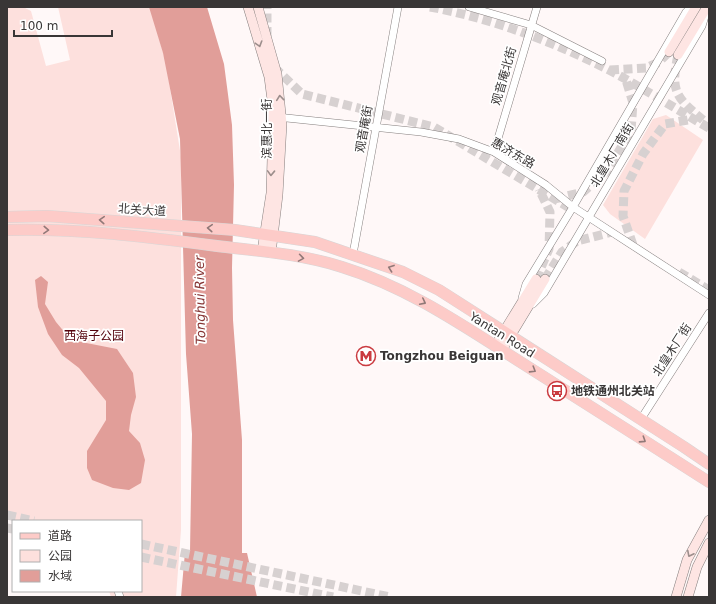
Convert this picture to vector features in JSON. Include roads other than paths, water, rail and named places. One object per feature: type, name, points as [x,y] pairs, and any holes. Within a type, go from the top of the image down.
[{"type":"main road","name":"北关大道","points":[[7,217],[47,216],[249,231],[270,234]]},
{"type":"main road","points":[[7,230],[41,229],[141,236],[267,252]]},
{"type":"main road","name":"Yantan Road","points":[[270,234],[315,242],[353,254],[403,272],[430,285],[709,464]]},
{"type":"main road","name":"Yantan Road","points":[[267,252],[311,259],[342,267],[375,279],[435,308],[709,482]]},
{"type":"street","name":"滨惠北一街","points":[[248,7],[269,77],[272,100],[277,117]]},
{"type":"street","name":"滨惠北一街","points":[[258,7],[277,74],[278,187],[267,252]]},
{"type":"street","name":"观音庵街","points":[[353,254],[398,7]]},
{"type":"street","points":[[469,7],[531,25],[602,61]]},
{"type":"street","name":"观音庵北街","points":[[494,152],[537,7]]},
{"type":"street","name":"北皇木厂南街","points":[[524,307],[526,284],[573,207],[686,12],[692,7]]},
{"type":"street","points":[[669,52],[696,7]]},
{"type":"street","name":"北皇木厂南街","points":[[524,307],[544,293],[702,26],[708,7]]},
{"type":"street","name":"北皇木厂南街","points":[[678,55],[708,7]]},
{"type":"street","name":"惠济东路","points":[[277,117],[421,132],[459,138],[494,152],[546,185],[573,207],[709,295]]},
{"type":"street","name":"北皇木厂南街","points":[[498,348],[541,279]]},
{"type":"street","name":"北皇木厂街","points":[[641,419],[709,313]]},
{"type":"street","points":[[676,597],[687,560],[709,520]]},
{"type":"street","points":[[688,597],[697,567],[709,543]]},
{"type":"water","name":"Tonghui River","points":[[149,7],[207,7],[224,64],[232,125],[234,185],[232,268],[233,320],[242,440],[242,553],[247,553],[257,597],[181,597],[185,552],[190,552],[192,434],[186,354],[180,139],[163,53]]},
{"type":"water","points":[[41,276],[48,282],[45,304],[56,322],[71,340],[117,349],[133,373],[136,397],[131,415],[129,431],[140,443],[145,460],[141,483],[129,490],[113,488],[92,480],[87,468],[87,451],[106,420],[106,401],[79,368],[62,355],[48,334],[38,307],[35,280]]},
{"type":"tunnel","points":[[267,7],[267,36]]},
{"type":"tunnel","points":[[430,7],[499,24],[566,50],[622,77],[709,128]]},
{"type":"tunnel","points":[[610,70],[646,68],[659,62],[669,52]]},
{"type":"tunnel","points":[[678,55],[675,78],[677,93],[681,99],[703,120]]},
{"type":"tunnel","points":[[274,67],[302,94],[434,127],[573,210]]},
{"type":"tunnel","points":[[555,199],[583,192],[607,171],[631,131],[633,103],[626,80]]},
{"type":"tunnel","points":[[633,245],[623,216],[624,191],[643,154],[665,124],[693,119]]},
{"type":"tunnel","points":[[536,279],[549,249],[550,212],[539,189]]},
{"type":"tunnel","points":[[545,279],[562,252],[577,241],[612,232]]},
{"type":"tunnel","points":[[679,272],[709,290]]},
{"type":"tunnel","points":[[7,515],[30,520]]},
{"type":"tunnel","points":[[7,528],[12,529]]},
{"type":"tunnel","points":[[142,544],[390,597]]},
{"type":"tunnel","points":[[142,557],[333,597]]},
{"type":"place","name":"Tongzhou Beiguan","points":[[366,356]]},
{"type":"place","name":"地铁通州北关站","points":[[557,391]]},
{"type":"park label","name":"西海子公园","points":[[94,336]]}]
